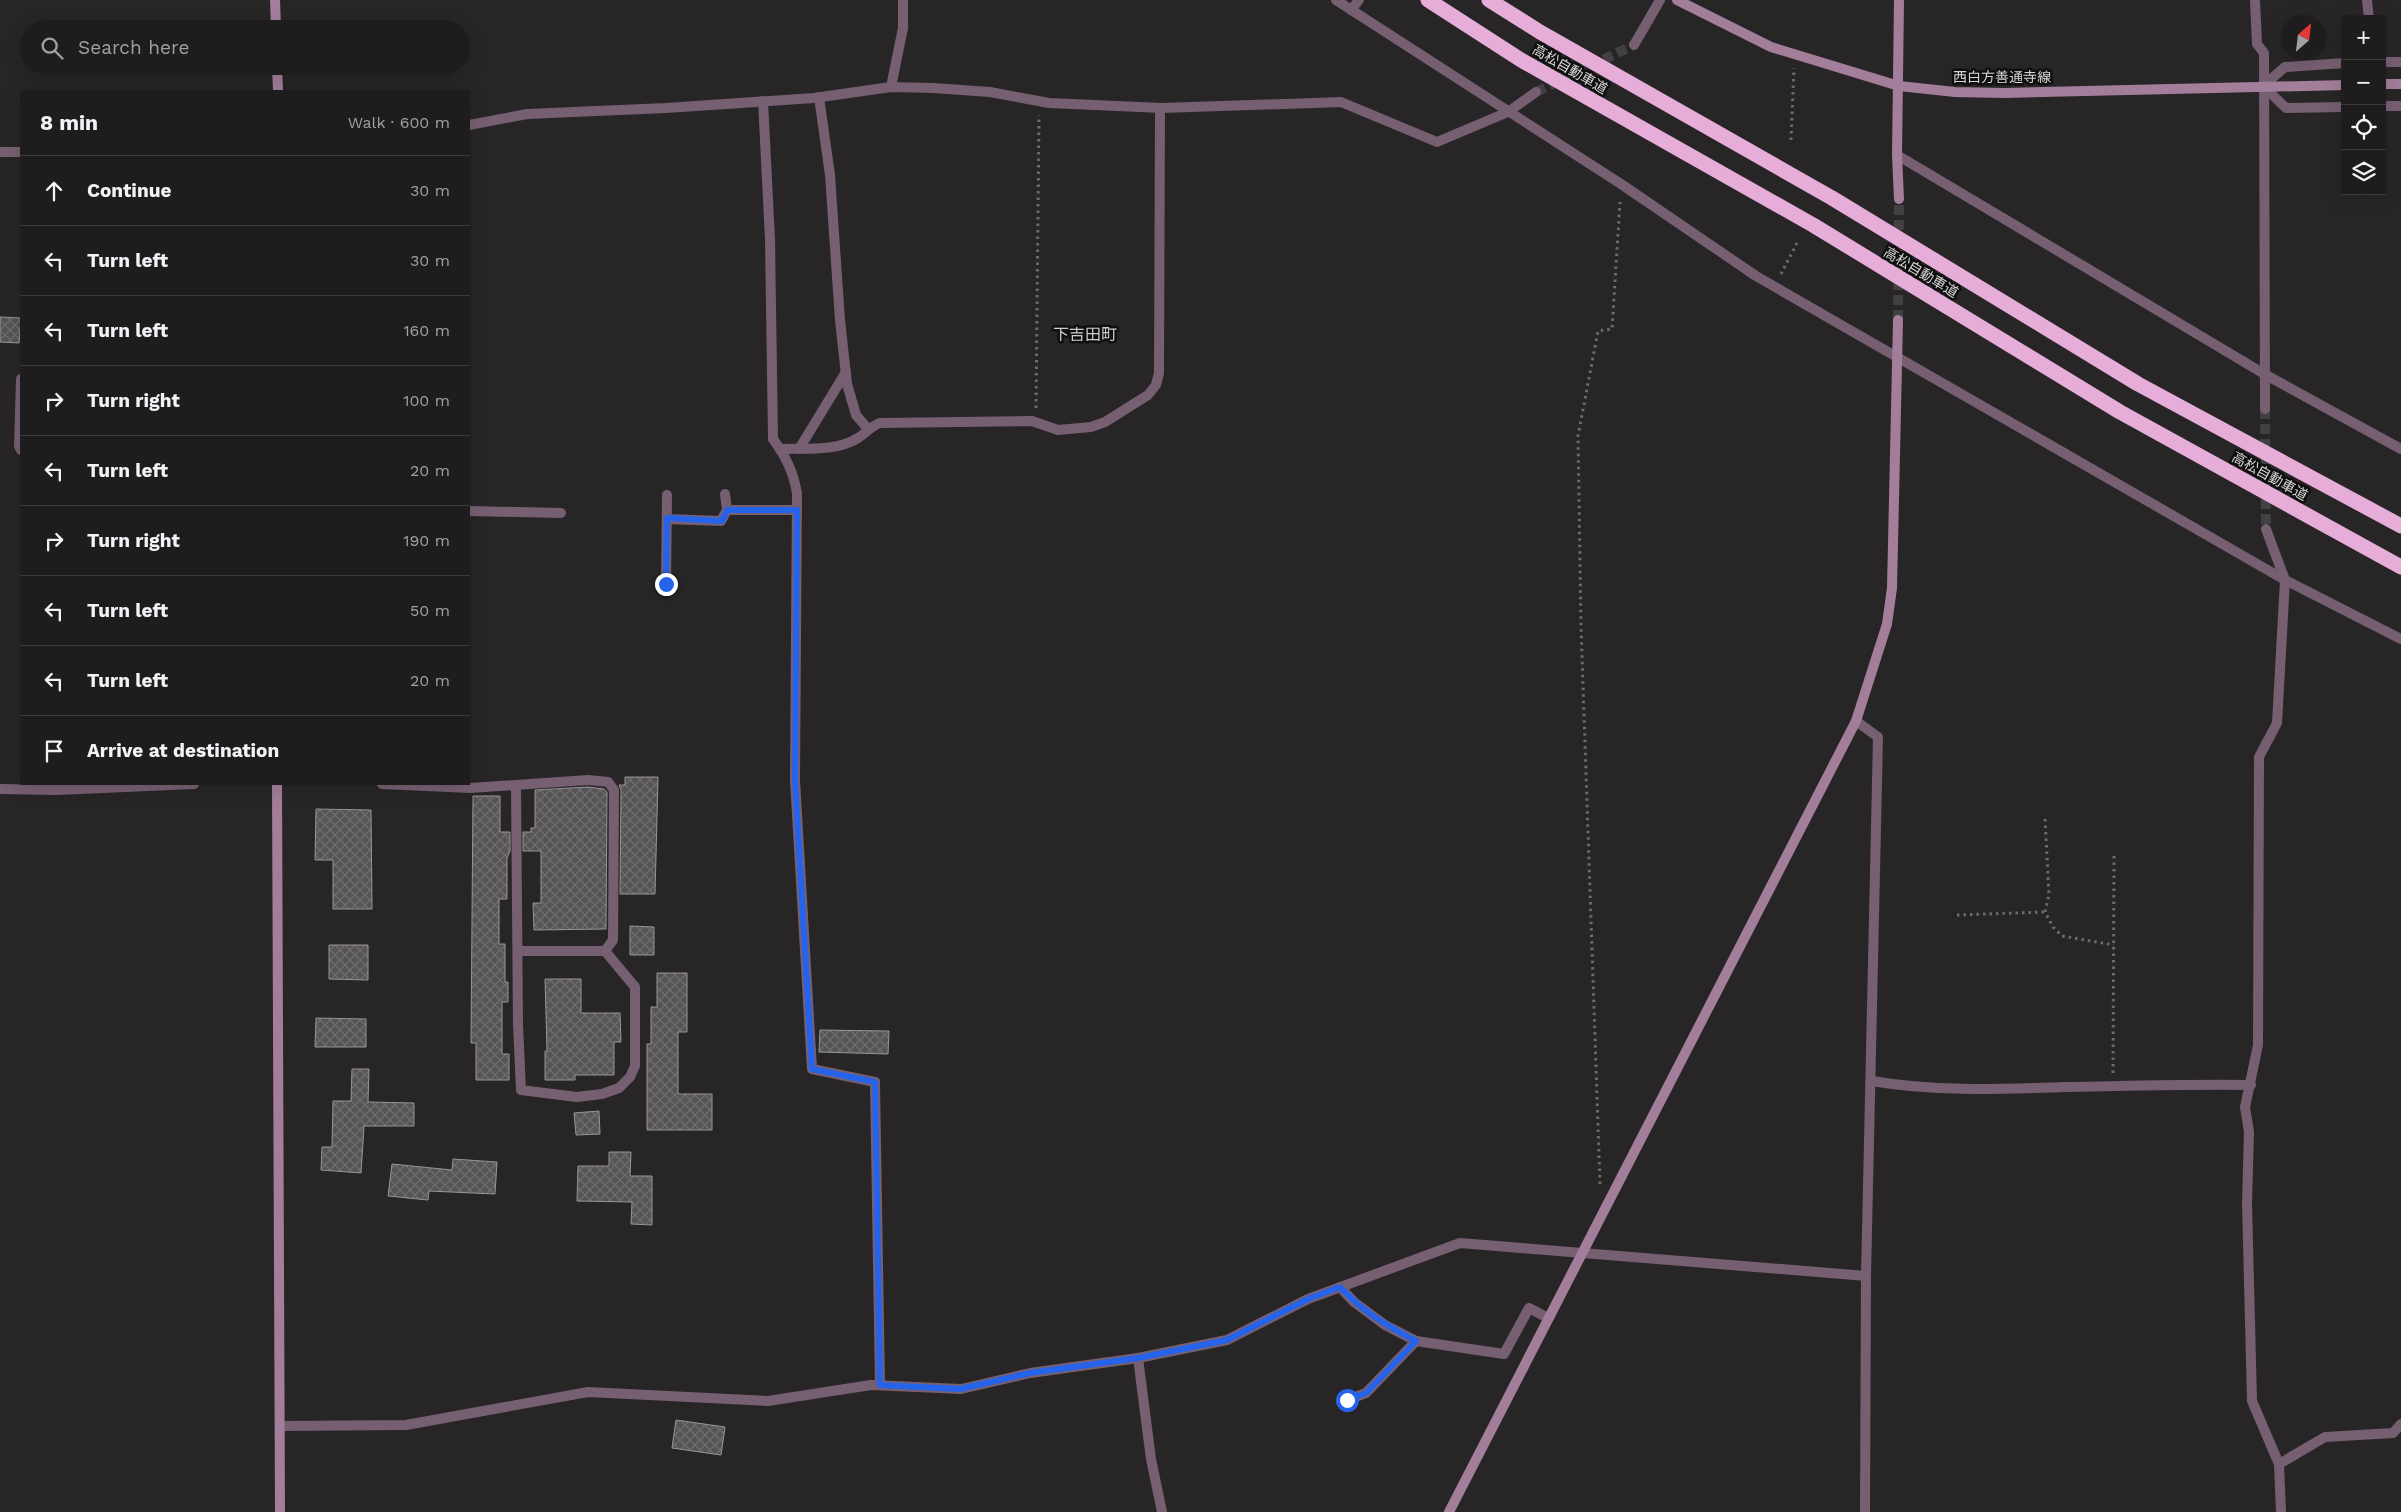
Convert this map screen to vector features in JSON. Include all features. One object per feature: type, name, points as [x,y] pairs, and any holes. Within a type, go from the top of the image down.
[{"type":"highway","name":"高松自動車道","points":[[1428,0],[1521,60],[1813,225],[2120,412],[2401,567]]},
{"type":"highway","name":"高松自動車道","points":[[1490,0],[1540,32],[1832,198],[2138,384],[2401,526]]},
{"type":"street","points":[[275,0],[276,20]]},
{"type":"street","points":[[891,88],[903,28],[903,0]]},
{"type":"street","points":[[1336,0],[1621,184],[1774,286],[2285,580],[2401,638]]},
{"type":"street","points":[[1351,10],[1359,0]]},
{"type":"street","points":[[1634,45],[1660,0]]},
{"type":"street","name":"西白方善通寺線","points":[[1677,0],[1747,36],[1794,55],[1899,86],[1955,92],[2005,93],[2341,85]]},
{"type":"street","points":[[1899,0],[1897,155],[1899,199]]},
{"type":"street","points":[[2255,0],[2256,44],[2264,53],[2265,409]]},
{"type":"street","points":[[2367,0],[2369,15]]},
{"type":"street","points":[[2386,62],[2401,62]]},
{"type":"street","points":[[2263,86],[2285,67],[2341,64]]},
{"type":"street","points":[[277,75],[278,90]]},
{"type":"street","points":[[2386,84],[2401,84]]},
{"type":"street","points":[[2263,86],[2286,108],[2341,107]]},
{"type":"street","points":[[470,125],[527,114],[666,108],[818,97],[891,88],[933,88],[990,92],[1039,102],[1160,108],[1341,102],[1437,142],[1508,112],[1536,92]]},
{"type":"street","points":[[818,97],[830,175],[840,320],[846,372],[856,415],[868,429]]},
{"type":"street","points":[[763,100],[770,239],[773,439],[794,474],[797,510],[795,780],[812,1069],[875,1082],[880,1385]]},
{"type":"street","points":[[2386,106],[2401,106]]},
{"type":"street","points":[[780,449],[844,445],[880,423],[1036,422],[1058,430],[1091,427],[1105,422],[1148,395],[1156,385],[1159,373],[1160,108]]},
{"type":"street","points":[[0,152],[20,152]]},
{"type":"street","points":[[1897,155],[2266,375],[2401,449]]},
{"type":"street","points":[[1449,1512],[1856,721],[1887,624],[1892,588],[1898,320]]},
{"type":"street","points":[[799,449],[846,372]]},
{"type":"street","points":[[20,412],[20,448]]},
{"type":"street","points":[[667,518],[722,521],[727,510],[725,494]]},
{"type":"street","points":[[666,584],[667,495]]},
{"type":"street","points":[[727,510],[797,510]]},
{"type":"street","points":[[470,511],[561,513]]},
{"type":"street","points":[[2266,529],[2285,580],[2277,723],[2260,757],[2258,1045],[2246,1107],[2249,1132],[2247,1203],[2252,1401],[2279,1464],[2281,1512]]},
{"type":"street","points":[[1856,721],[1878,737],[1872,1080],[1866,1276],[1865,1512]]},
{"type":"street","points":[[404,785],[470,788],[588,780],[608,782],[614,790],[614,940],[605,951]]},
{"type":"street","points":[[0,789],[58,790],[171,785]]},
{"type":"street","points":[[277,785],[280,1512]]},
{"type":"street","points":[[516,786],[518,1025],[521,1090],[577,1096],[602,1094],[619,1088],[635,1066],[635,987],[605,951]]},
{"type":"street","points":[[518,951],[605,951]]},
{"type":"street","points":[[1872,1080],[1901,1086],[1982,1090],[2177,1084],[2251,1085]]},
{"type":"street","points":[[280,1426],[406,1425],[588,1392],[768,1401],[880,1385],[960,1389],[1030,1373],[1138,1358],[1227,1340],[1308,1299],[1460,1243],[1866,1276]]},
{"type":"street","points":[[1340,1287],[1354,1302],[1385,1325],[1416,1341],[1504,1354],[1529,1308],[1548,1318]]},
{"type":"street","points":[[1347,1400],[1366,1393],[1416,1341]]},
{"type":"street","points":[[1138,1358],[1151,1459],[1162,1512]]},
{"type":"street","points":[[2279,1464],[2325,1438],[2393,1433],[2401,1424]]},
{"type":"path","points":[[1791,140],[1794,55]]},
{"type":"path","points":[[1036,422],[1039,102]]},
{"type":"path","points":[[1601,1188],[1581,626],[1578,436],[1598,331],[1612,329],[1621,184]]},
{"type":"path","points":[[1774,286],[1797,243]]},
{"type":"path","points":[[2046,819],[2049,895],[2045,912],[2053,927],[2062,936],[2114,945]]},
{"type":"path","points":[[2113,1086],[2114,856]]},
{"type":"path","points":[[1957,915],[2045,912]]},
{"type":"building","points":[[0,317],[20,318],[19,343],[0,342]]},
{"type":"building","points":[[625,777],[658,777],[655,894],[620,894],[621,790],[619,785],[625,785]]},
{"type":"building","points":[[588,787],[604,789],[607,792],[606,929],[534,930],[533,903],[541,903],[541,851],[523,851],[523,832],[531,832],[531,828],[535,828],[535,790]]},
{"type":"building","points":[[473,796],[500,796],[500,832],[510,832],[510,851],[507,858],[507,899],[499,899],[499,944],[505,944],[505,982],[508,982],[508,1002],[502,1002],[502,1054],[509,1054],[509,1080],[476,1080],[476,1043],[471,1043]]},
{"type":"building","points":[[316,809],[371,810],[372,909],[333,909],[333,860],[315,860]]},
{"type":"building","points":[[630,926],[654,927],[654,955],[630,955]]},
{"type":"building","points":[[329,945],[368,945],[368,980],[329,979]]},
{"type":"building","points":[[657,973],[687,973],[687,1032],[678,1032],[678,1094],[712,1094],[712,1130],[647,1130],[647,1044],[651,1044],[651,1007],[657,1007]]},
{"type":"building","points":[[545,979],[581,979],[581,1013],[620,1013],[621,1042],[614,1042],[614,1075],[575,1075],[575,1080],[545,1080],[545,1051],[547,1051]]},
{"type":"building","points":[[316,1018],[366,1019],[366,1047],[315,1047]]},
{"type":"building","points":[[820,1030],[889,1031],[888,1054],[819,1052]]},
{"type":"building","points":[[352,1069],[369,1069],[368,1102],[414,1103],[414,1126],[364,1126],[361,1173],[321,1170],[322,1147],[332,1147],[333,1101],[351,1101]]},
{"type":"building","points":[[599,1111],[600,1134],[576,1135],[574,1113]]},
{"type":"building","points":[[609,1152],[631,1152],[630,1176],[652,1176],[652,1225],[631,1224],[632,1202],[577,1201],[578,1166],[609,1166]]},
{"type":"building","points":[[453,1159],[497,1162],[495,1194],[429,1191],[428,1200],[388,1196],[392,1164],[452,1170]]},
{"type":"building","points":[[676,1420],[725,1427],[721,1455],[672,1448]]},
{"type":"tunnel","points":[[1536,92],[1634,45]]},
{"type":"tunnel","points":[[1898,320],[1899,199]]},
{"type":"tunnel","points":[[2265,409],[2266,529]]},
{"type":"district","name":"下吉田町","points":[[1085,334]]},
{"type":"route","points":[[666,584],[667,518],[722,521],[727,510],[797,510],[795,780],[812,1069],[875,1082],[880,1385],[960,1389],[1030,1373],[1138,1358],[1227,1340],[1308,1299],[1340,1287],[1354,1302],[1385,1325],[1416,1341],[1366,1393],[1347,1400]]}]
